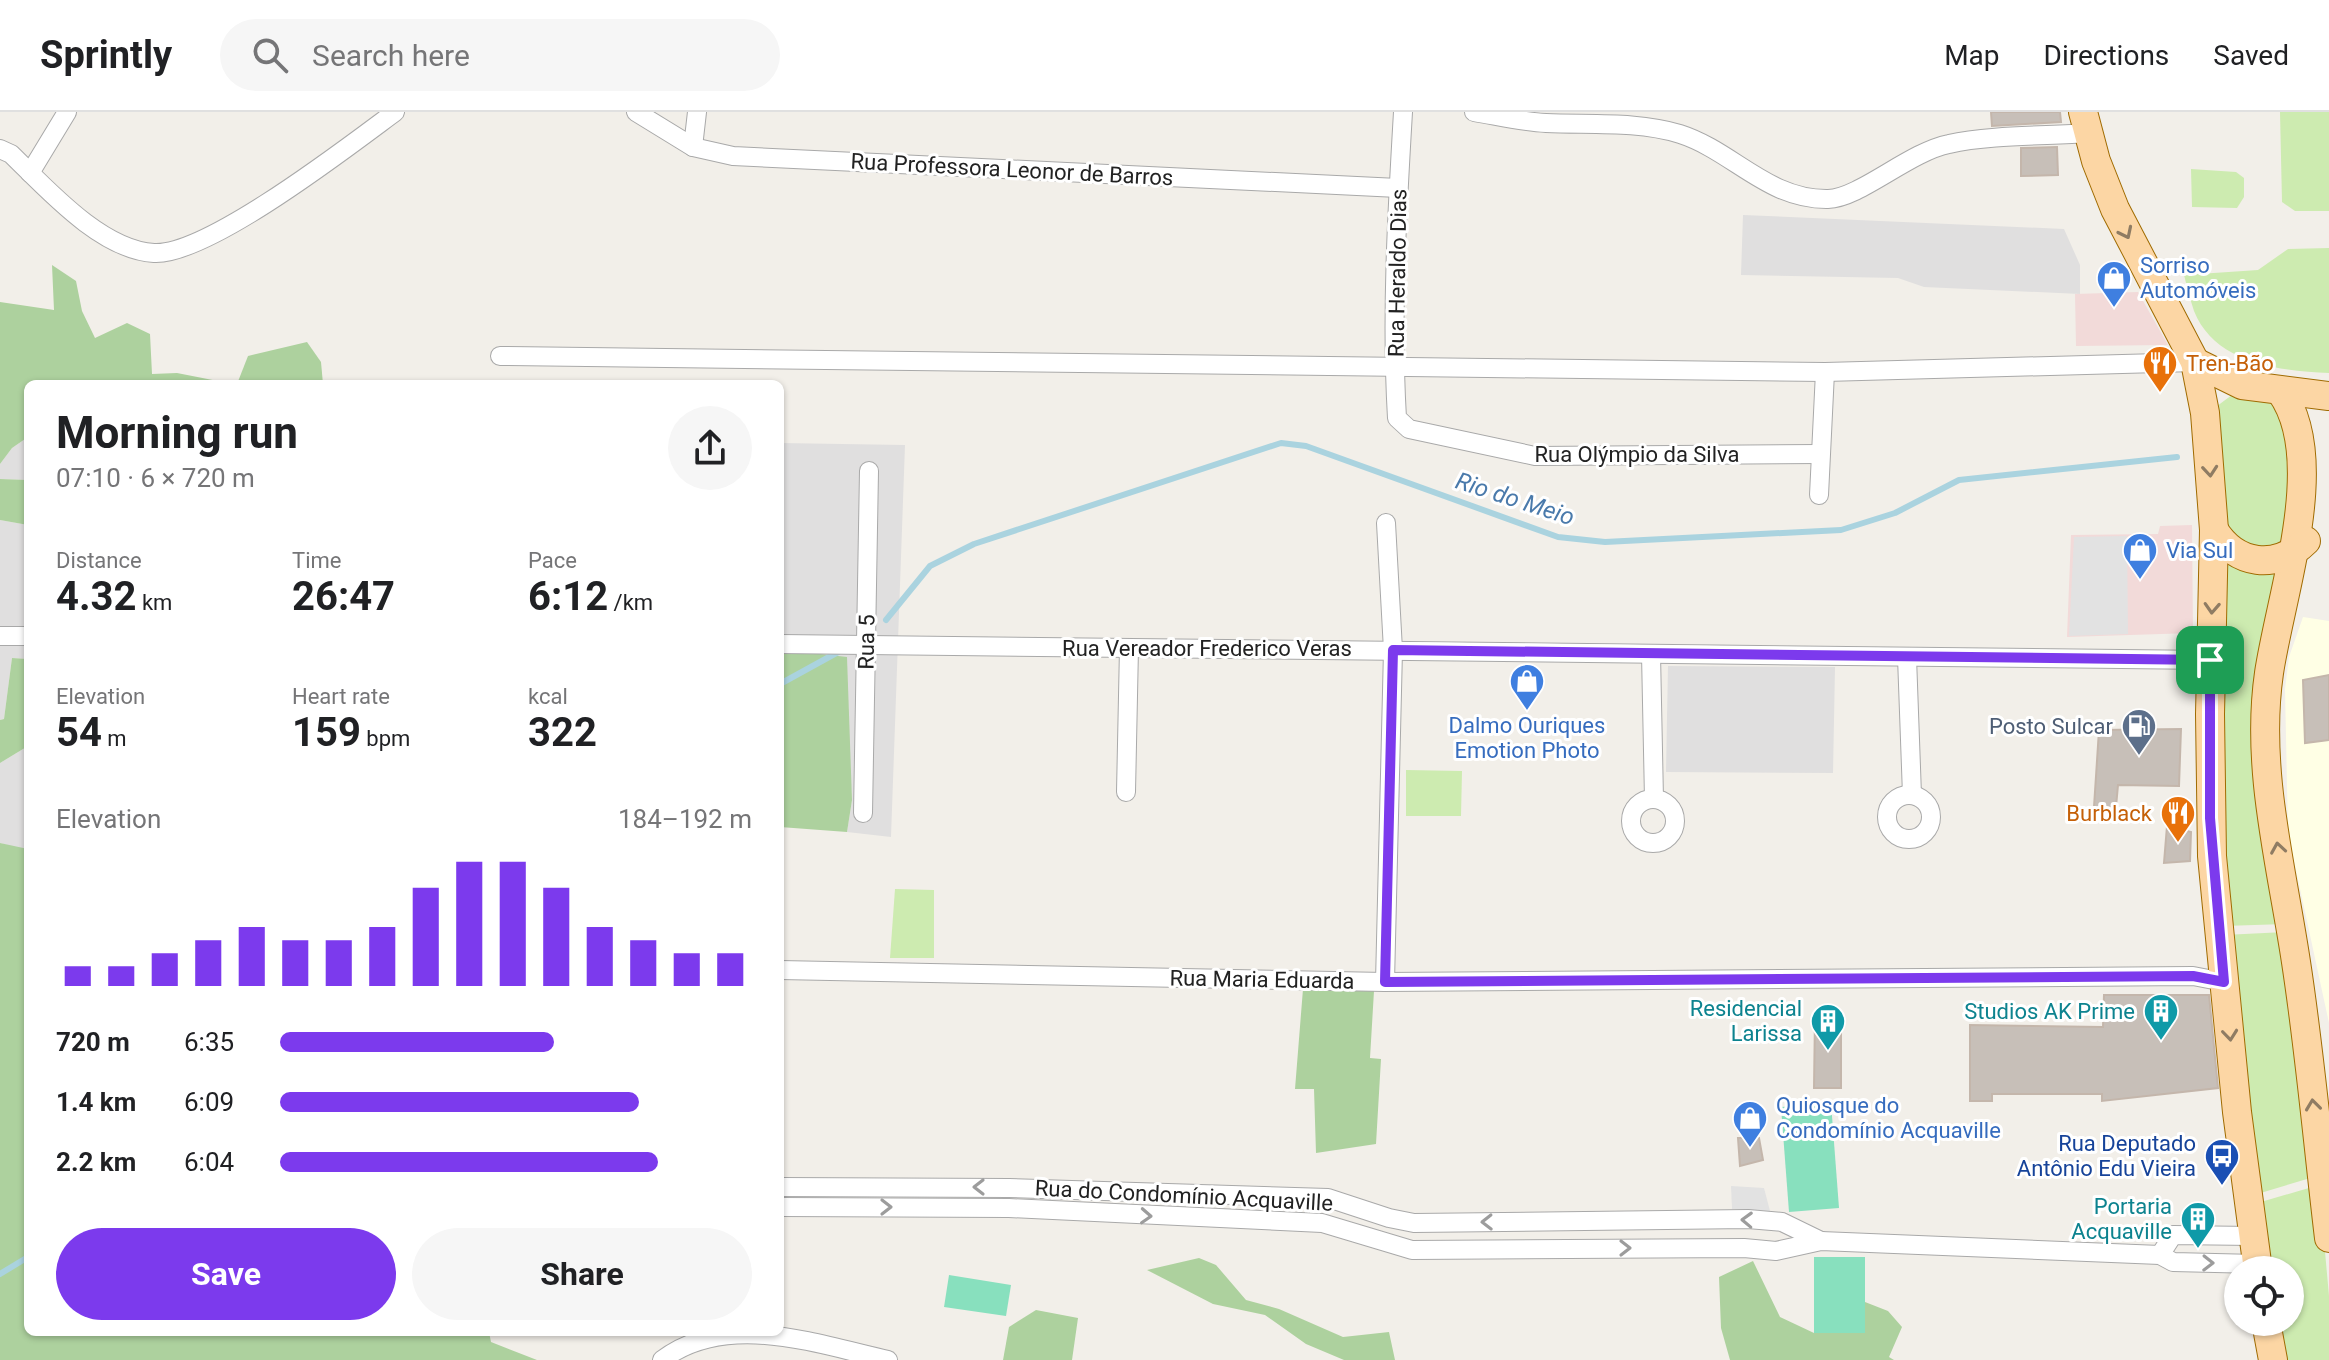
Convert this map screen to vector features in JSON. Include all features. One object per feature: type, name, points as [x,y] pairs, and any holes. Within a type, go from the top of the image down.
[{"type":"main road","points":[[2086,122],[2115,209],[2195,362],[2205,413],[2214,530],[2210,818],[2224,982],[2256,1256]]},
{"type":"main road","points":[[2195,362],[2242,385],[2329,396]]},
{"type":"main road","points":[[2205,413],[2215,400],[2242,385]]},
{"type":"main road","points":[[2281,392],[2320,431],[2306,541],[2269,671],[2267,756],[2271,808],[2298,979],[2329,1238]]},
{"type":"main road","points":[[2214,530],[2239,556],[2263,562],[2287,556],[2306,541]]},
{"type":"main road","points":[[2269,1336],[2273,1360]]},
{"type":"street","points":[[30,173],[67,112]]},
{"type":"street","points":[[0,149],[11,154],[91,227],[110,239],[154,253],[176,249],[210,236],[310,176],[395,112]]},
{"type":"street","name":"Rua Professora Leonor de Barros","points":[[636,112],[693,147],[733,156],[1398,188]]},
{"type":"street","points":[[693,147],[697,112]]},
{"type":"street","name":"Rua Heraldo Dias","points":[[1403,112],[1398,188],[1395,367],[1397,418],[1409,429]]},
{"type":"street","points":[[1474,112],[1542,123],[1598,125],[1681,134],[1778,190],[1803,197],[1831,199],[1849,194],[1897,165],[1950,143],[2086,122]]},
{"type":"street","points":[[500,356],[1825,372],[2195,362]]},
{"type":"street","points":[[1819,495],[1825,372]]},
{"type":"street","name":"Rua Olýmpio da Silva","points":[[1409,429],[1535,456],[1820,454]]},
{"type":"street","name":"Rua 5","points":[[863,813],[869,471]]},
{"type":"street","points":[[1385,982],[1393,650],[1386,523]]},
{"type":"street","points":[[0,636],[24,636]]},
{"type":"street","name":"Rua Vereador Frederico Veras","points":[[784,644],[2210,660]]},
{"type":"street","points":[[1126,792],[1129,648]]},
{"type":"street","points":[[1651,654],[1654,799]]},
{"type":"street","points":[[1907,657],[1912,795]]},
{"type":"street","name":"Rua Maria Eduarda","points":[[784,970],[1385,982],[2193,976],[2224,982]]},
{"type":"street","name":"Rua do Condomínio Acquaville","points":[[784,1187],[1009,1188],[1328,1198],[1414,1223],[1748,1219],[1782,1222],[1821,1241]]},
{"type":"street","points":[[845,1207],[846,1187]]},
{"type":"street","points":[[1009,1188],[1009,1208]]},
{"type":"street","points":[[1208,1194],[1208,1219]]},
{"type":"street","name":"Rua do Condomínio Acquaville","points":[[784,1207],[1009,1208],[1322,1223],[1388,1246],[1412,1250],[1571,1248],[1776,1251],[1821,1241],[2160,1255],[2173,1262],[2224,1265]]},
{"type":"street","points":[[1570,1221],[1571,1248]]},
{"type":"street","points":[[1412,1250],[1414,1223]]},
{"type":"street","points":[[2160,1255],[2173,1235],[2253,1236]]},
{"type":"street","points":[[662,1360],[701,1339],[722,1336]]},
{"type":"street","points":[[766,1336],[888,1360]]},
{"type":"shaded area","points":[[1743,215],[2064,229],[2080,265],[2080,294],[1924,287],[1898,278],[1741,275]]},
{"type":"shaded area","points":[[2138,292],[2168,345],[2076,346],[2075,294]]},
{"type":"shaded area","points":[[24,440],[24,480],[0,479],[0,464],[12,448]]},
{"type":"shaded area","points":[[784,443],[905,445],[891,837],[847,832],[852,800],[850,771],[784,659]]},
{"type":"shaded area","points":[[0,520],[24,524],[24,659],[12,658],[4,719],[0,720]]},
{"type":"shaded area","points":[[2192,525],[2193,633],[2067,637],[2071,535],[2158,534],[2160,526]]},
{"type":"shaded area","points":[[2127,536],[2128,634],[2069,636],[2074,537]]},
{"type":"shaded area","points":[[2303,617],[2329,621],[2329,1023],[2288,833],[2285,689],[2289,657]]},
{"type":"shaded area","points":[[1668,666],[1835,667],[1833,773],[1666,772]]},
{"type":"shaded area","points":[[24,748],[24,850],[0,843],[0,763]]},
{"type":"shaded area","points":[[1731,1186],[1764,1188],[1770,1211],[1732,1209]]},
{"type":"green space","points":[[2280,112],[2329,112],[2329,211],[2295,211],[2282,202]]},
{"type":"green space","points":[[2191,169],[2236,172],[2244,178],[2244,197],[2237,208],[2192,207]]},
{"type":"green space","points":[[2329,248],[2329,373],[2271,366],[2233,353],[2217,343],[2204,329],[2194,311],[2184,275],[2258,270],[2288,249]]},
{"type":"green space","points":[[52,265],[76,281],[82,311],[95,338],[127,323],[150,334],[152,374],[177,373],[213,380],[24,380],[24,440],[12,448],[0,464],[0,302],[54,310]]},
{"type":"green space","points":[[307,342],[321,362],[323,380],[239,380],[248,356]]},
{"type":"green space","points":[[2236,392],[2287,402],[2291,550],[2230,543],[2213,409]]},
{"type":"green space","points":[[0,479],[24,480],[24,524],[0,520]]},
{"type":"green space","points":[[2222,549],[2296,557],[2265,660],[2285,924],[2224,926]]},
{"type":"green space","points":[[784,652],[847,657],[852,800],[847,832],[784,827]]},
{"type":"green space","points":[[12,658],[24,659],[24,748],[0,763],[0,720],[4,719]]},
{"type":"green space","points":[[1406,770],[1462,771],[1461,816],[1406,816]]},
{"type":"green space","points":[[0,843],[24,848],[24,1336],[490,1336],[491,1342],[537,1360],[0,1360]]},
{"type":"green space","points":[[895,889],[934,890],[934,958],[890,958]]},
{"type":"green space","points":[[2285,932],[2317,1176],[2254,1195],[2224,935]]},
{"type":"green space","points":[[1303,989],[1374,991],[1370,1058],[1381,1059],[1376,1144],[1316,1153],[1314,1089],[1295,1089]]},
{"type":"green space","points":[[1831,1103],[1839,1208],[1789,1212],[1781,1107]]},
{"type":"green space","points":[[2319,1185],[2329,1296],[2329,1360],[2281,1360],[2277,1336],[2304,1336],[2304,1256],[2263,1256],[2254,1204]]},
{"type":"green space","points":[[1814,1257],[1865,1257],[1865,1333],[1814,1333]]},
{"type":"green space","points":[[1199,1258],[1216,1265],[1246,1300],[1279,1309],[1343,1337],[1389,1332],[1395,1360],[1344,1360],[1306,1344],[1265,1315],[1213,1304],[1147,1270]]},
{"type":"green space","points":[[1753,1261],[1780,1317],[1814,1333],[1865,1333],[1865,1302],[1888,1311],[1902,1327],[1889,1357],[1894,1360],[1730,1360],[1721,1328],[1719,1277]]},
{"type":"green space","points":[[949,1275],[1011,1285],[1006,1316],[944,1307]]},
{"type":"green space","points":[[1036,1310],[1078,1318],[1072,1360],[1003,1360],[1009,1327]]},
{"type":"building","points":[[1991,112],[2060,112],[2061,122],[1992,126]]},
{"type":"building","points":[[2057,147],[2058,175],[2021,176],[2021,148]]},
{"type":"building","points":[[2329,675],[2329,740],[2305,743],[2303,680]]},
{"type":"building","name":"Posto Sulcar","points":[[2181,729],[2179,786],[2118,785],[2116,807],[2094,807],[2099,730]]},
{"type":"building","name":"Burblack","points":[[2167,826],[2191,832],[2190,861],[2164,863]]},
{"type":"building","points":[[2104,995],[2209,995],[2218,1088],[2102,1101],[2102,1094],[1992,1094],[1992,1101],[1970,1101],[1970,1025],[2103,1027]]},
{"type":"building","name":"Residencial Larissa","points":[[1815,1016],[1841,1016],[1841,1088],[1814,1088]]},
{"type":"building","name":"Quiosque do Condomínio Acquaville","points":[[1738,1138],[1759,1138],[1763,1160],[1740,1166]]},
{"type":"waterway","name":"Rio do Meio","points":[[886,620],[930,566],[974,544],[1281,443],[1306,446],[1558,537],[1605,542],[1841,530],[1895,513],[1959,480],[2177,457]]},
{"type":"waterway","name":"Rio do Meio","points":[[784,682],[840,651]]},
{"type":"waterway","name":"Rio do Meio","points":[[0,1274],[24,1259]]},
{"type":"place","name":"Sorriso Automóveis","points":[[2114,309]]},
{"type":"place","name":"Tren-Bão","points":[[2160,394]]},
{"type":"place","name":"Via Sul","points":[[2140,581]]},
{"type":"place","name":"Dalmo Ouriques Emotion Photo","points":[[1527,712]]},
{"type":"place","name":"Posto Sulcar","points":[[2139,757]]},
{"type":"place","name":"Burblack","points":[[2178,844]]},
{"type":"place","name":"Studios AK Prime","points":[[2161,1042]]},
{"type":"place","name":"Residencial Larissa","points":[[1828,1052]]},
{"type":"place","name":"Quiosque do Condomínio Acquaville","points":[[1750,1149]]},
{"type":"place","name":"Rua Deputado Antônio Edu Vieira","points":[[2222,1187]]},
{"type":"place","name":"Portaria Acquaville","points":[[2198,1250]]},
{"type":"route","points":[[1393,650],[2210,660],[2210,818],[2224,982],[2193,976],[1385,982],[1393,650]]}]
